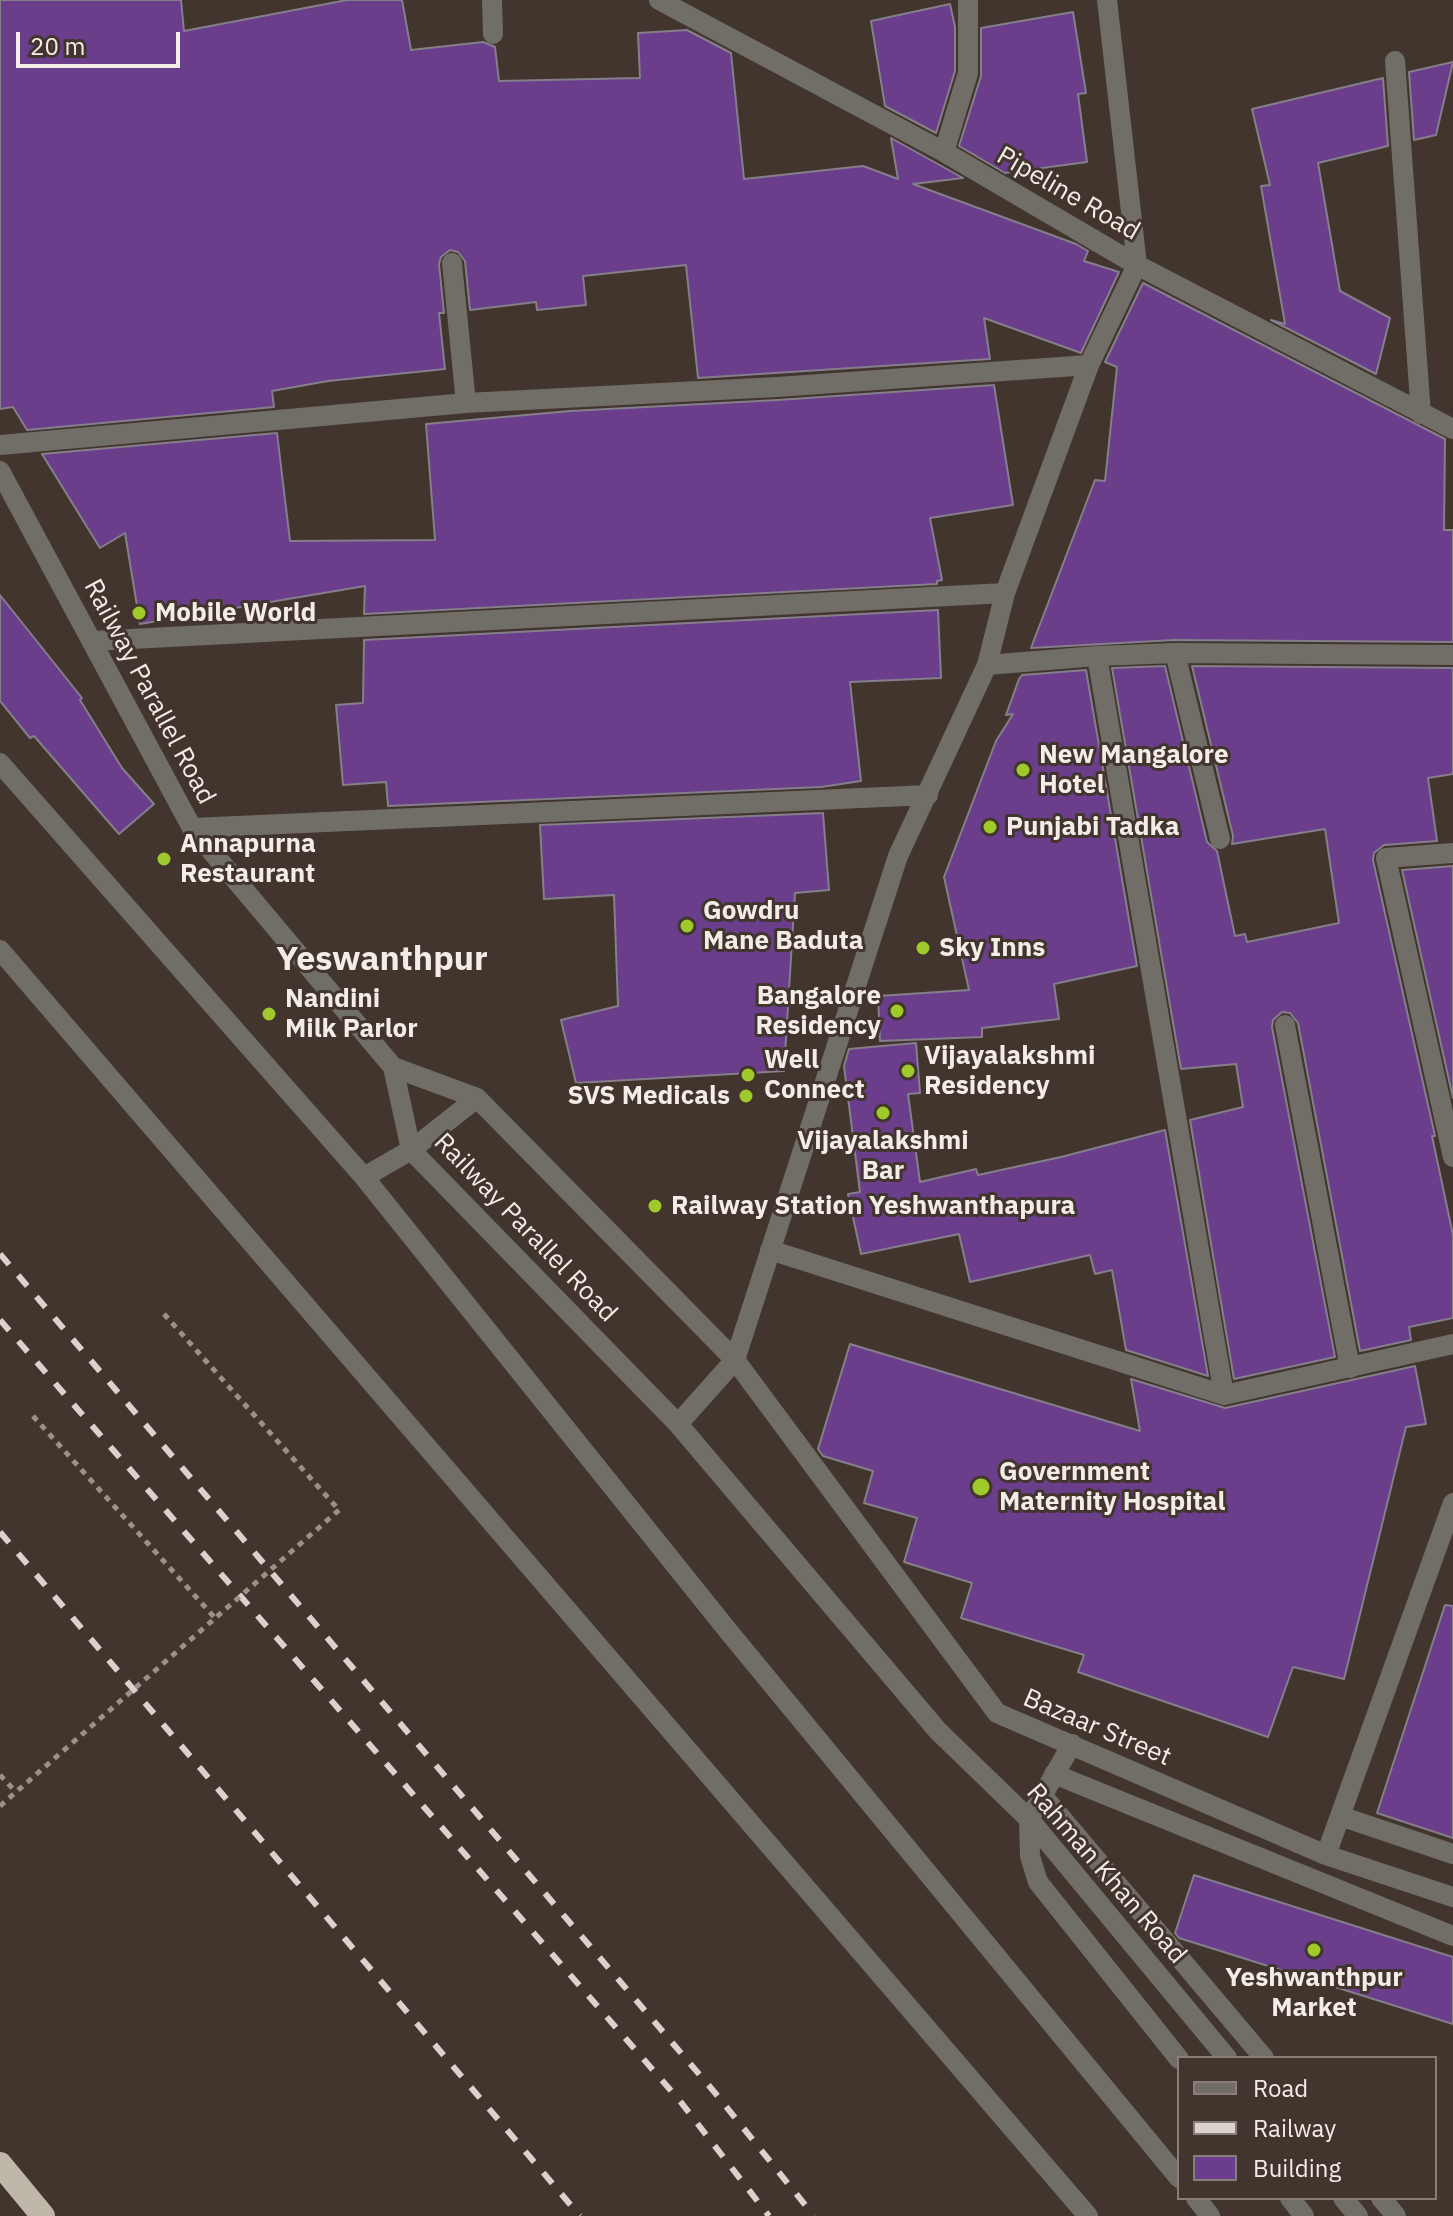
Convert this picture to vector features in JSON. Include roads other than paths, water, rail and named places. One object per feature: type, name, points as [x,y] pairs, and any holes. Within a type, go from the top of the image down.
[{"type":"highway","points":[[0,2164],[43,2216]]},
{"type":"street","points":[[492,0],[493,34]]},
{"type":"street","name":"Pipeline Road","points":[[659,0],[944,152],[1137,265],[1453,429]]},
{"type":"street","points":[[944,152],[968,73],[968,0]]},
{"type":"street","points":[[678,1424],[735,1360],[898,856],[987,665],[1005,593],[1089,365],[1137,265],[1107,0]]},
{"type":"street","points":[[1395,61],[1421,414]]},
{"type":"street","points":[[452,263],[466,403]]},
{"type":"street","points":[[0,445],[466,403],[777,387],[1089,365]]},
{"type":"street","name":"Railway Parallel Road","points":[[0,471],[192,828],[393,1067],[411,1150],[678,1424],[938,1731]]},
{"type":"street","points":[[93,641],[1005,593]]},
{"type":"street","points":[[987,665],[1175,653],[1453,655]]},
{"type":"street","points":[[1175,653],[1220,839]]},
{"type":"street","points":[[1097,656],[1224,1395]]},
{"type":"street","points":[[0,763],[364,1177],[729,1632],[1177,2176]]},
{"type":"street","points":[[192,828],[928,795]]},
{"type":"street","points":[[1453,853],[1386,858],[1453,1157]]},
{"type":"street","points":[[0,950],[1088,2216]]},
{"type":"street","points":[[1285,1025],[1350,1368]]},
{"type":"street","points":[[393,1067],[477,1098]]},
{"type":"street","points":[[364,1177],[411,1150],[477,1098]]},
{"type":"street","name":"Bazaar Street","points":[[477,1098],[735,1360],[997,1713],[1326,1855],[1453,1897]]},
{"type":"street","points":[[770,1250],[1224,1395],[1453,1344]]},
{"type":"street","points":[[1326,1855],[1453,1503]]},
{"type":"street","name":"Rahman Khan Road","points":[[938,1731],[1029,1819],[1225,2056]]},
{"type":"street","points":[[1072,1744],[1029,1819],[1030,1856],[1038,1882],[1177,2056]]},
{"type":"street","points":[[1054,1774],[1453,1936]]},
{"type":"street","points":[[1063,1819],[1061,1805],[1067,1791],[1079,1785]]},
{"type":"street","name":"Rahman Khan Road","points":[[1042,1795],[1262,2056]]},
{"type":"street","points":[[1340,1816],[1453,1854]]},
{"type":"street","points":[[1198,2200],[1210,2216]]},
{"type":"street","points":[[1292,2200],[1304,2216]]},
{"type":"street","points":[[1345,2200],[1358,2216]]},
{"type":"street","points":[[1383,2200],[1396,2216]]},
{"type":"railway","points":[[0,1254],[716,2094],[814,2216]]},
{"type":"railway","points":[[0,1320],[680,2101],[769,2216]]},
{"type":"railway","points":[[0,1532],[580,2216]]},
{"type":"place","name":"Mobile World","points":[[139,613]]},
{"type":"place","name":"New Mangalore Hotel","points":[[1023,770]]},
{"type":"place","name":"Punjabi Tadka","points":[[990,827]]},
{"type":"place","name":"Annapurna Restaurant","points":[[164,859]]},
{"type":"place","name":"Gowdru Mane Baduta","points":[[687,926]]},
{"type":"place","name":"Sky Inns","points":[[923,948]]},
{"type":"place","name":"Bangalore Residency","points":[[897,1011]]},
{"type":"place","name":"Nandini Milk Parlor","points":[[269,1014]]},
{"type":"place","name":"Vijayalakshmi Residency","points":[[908,1071]]},
{"type":"place","name":"Well Connect","points":[[748,1075]]},
{"type":"place","name":"SVS Medicals","points":[[746,1096]]},
{"type":"place","name":"Vijayalakshmi Bar","points":[[883,1113]]},
{"type":"place","name":"Railway Station Yeshwanthapura","points":[[655,1206]]},
{"type":"place","name":"Government Maternity Hospital","points":[[981,1487]]},
{"type":"place","name":"Yeshwanthpur Market","points":[[1314,1950]]},
{"type":"district","name":"Yeswanthpur","points":[[382,960]]}]
